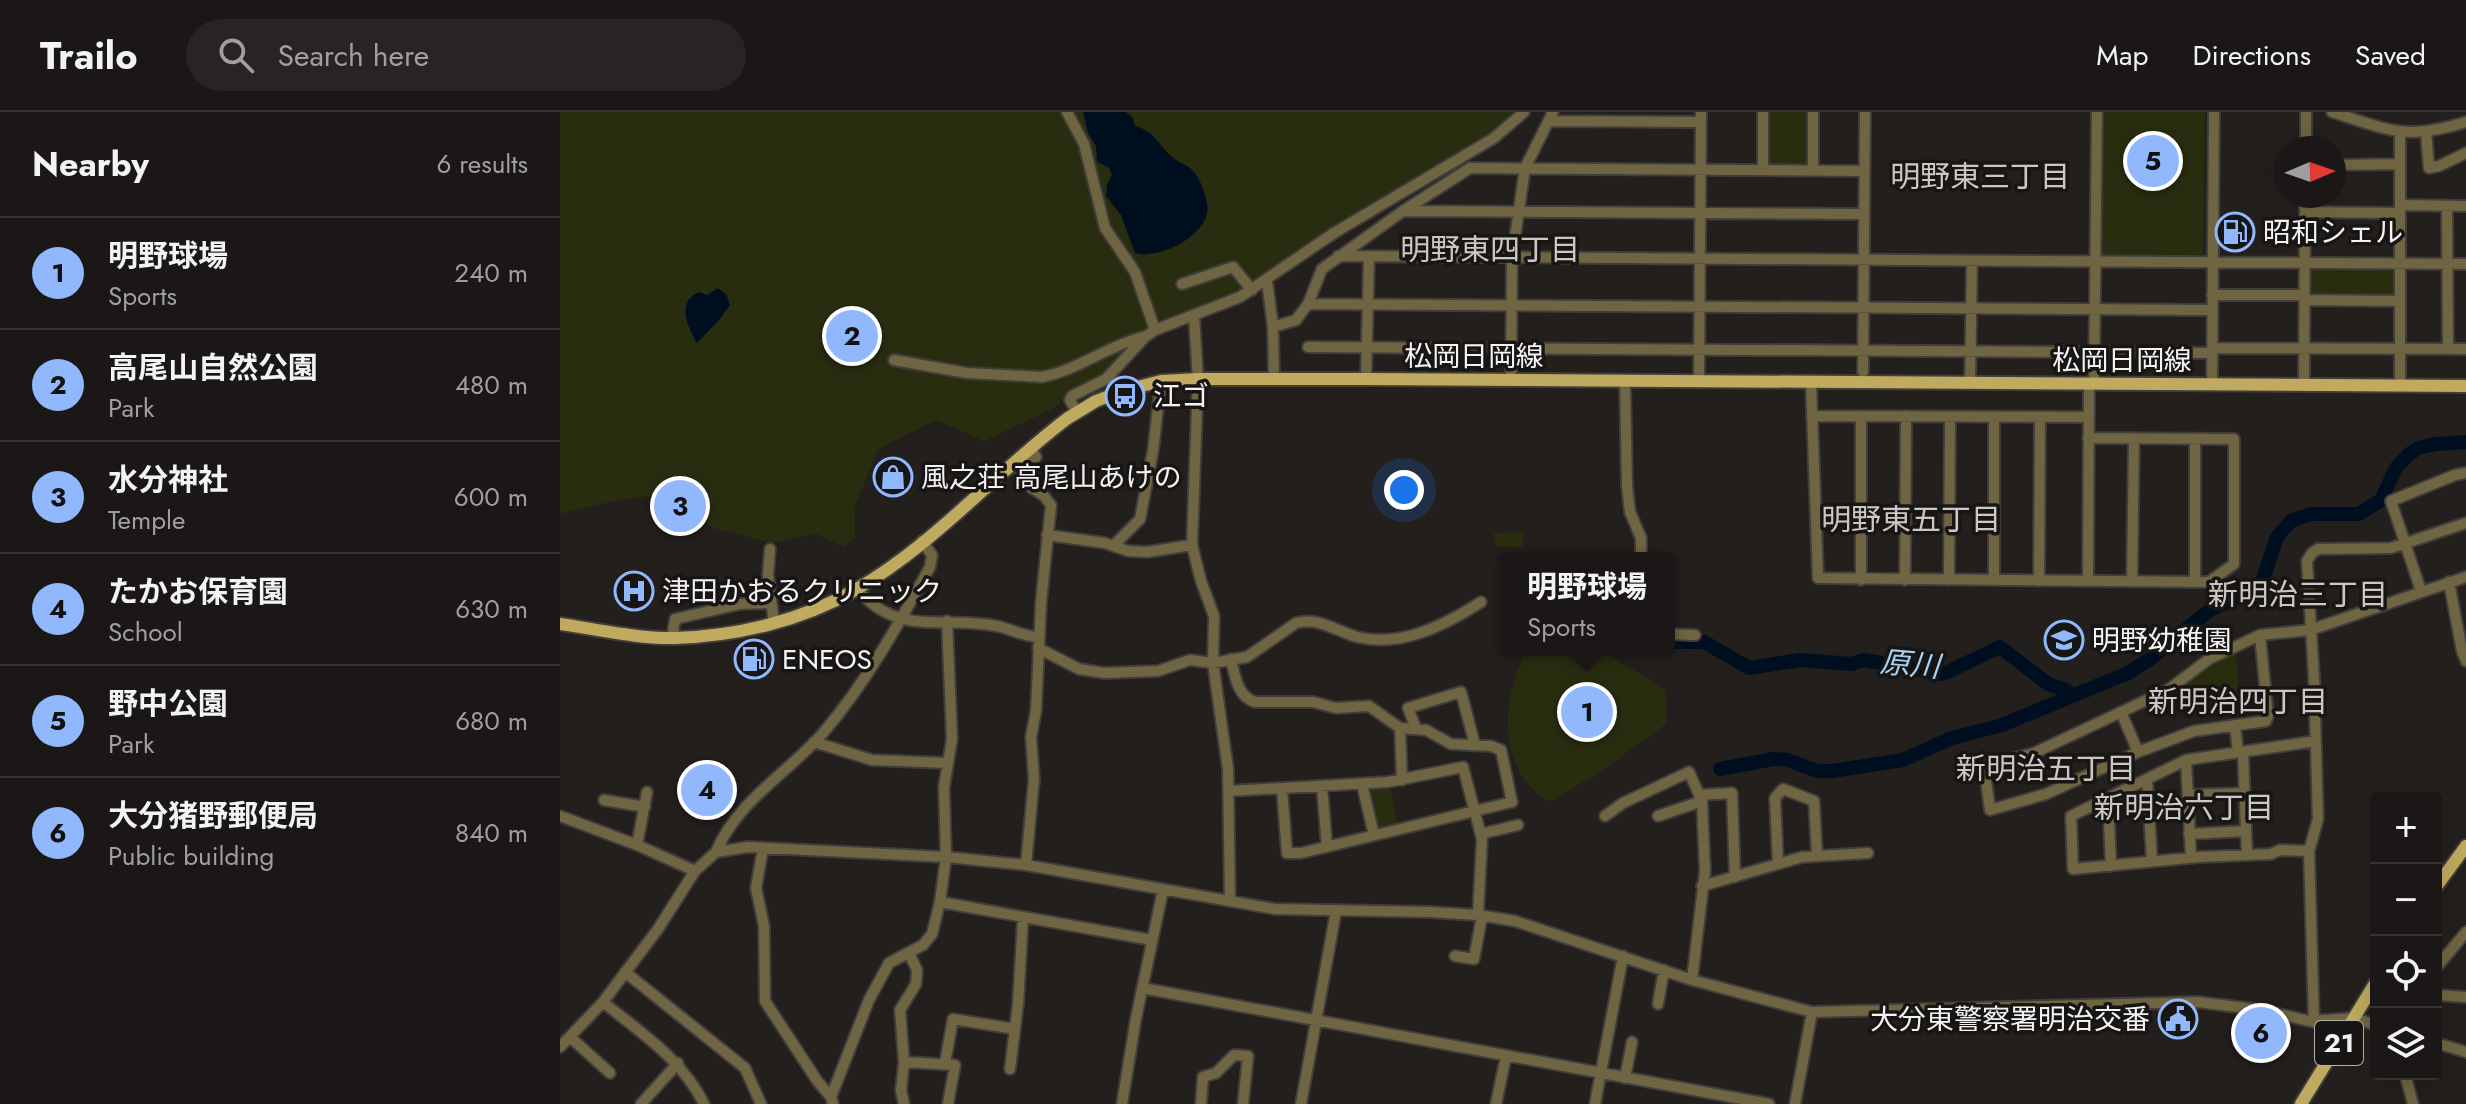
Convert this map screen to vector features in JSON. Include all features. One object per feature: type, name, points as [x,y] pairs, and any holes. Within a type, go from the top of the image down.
[{"type":"main road","name":"松岡日岡線","points":[[560,624],[672,638],[734,633],[774,623],[823,605],[857,589],[922,541],[1077,412],[1122,391],[1161,381],[1366,379],[2466,386]]},
{"type":"main road","points":[[2442,879],[2466,846]]},
{"type":"main road","name":"21","points":[[2301,1104],[2370,994]]},
{"type":"street","points":[[1067,112],[1084,144],[1105,228],[1135,272],[1150,334]]},
{"type":"street","points":[[894,360],[967,373],[1042,377],[1068,369],[1117,345],[1252,290],[1290,261],[1357,218],[1494,138],[1524,112]]},
{"type":"street","points":[[1763,112],[1763,170]]},
{"type":"street","points":[[1813,112],[1813,170]]},
{"type":"street","points":[[1863,372],[1865,112]]},
{"type":"street","points":[[2088,581],[2088,438],[2094,352],[2097,112]]},
{"type":"street","points":[[2212,384],[2214,112]]},
{"type":"street","points":[[2306,112],[2306,136]]},
{"type":"street","points":[[2332,112],[2400,133],[2426,132],[2466,122]]},
{"type":"street","points":[[1511,380],[1512,258],[1518,212],[1525,168],[1551,116],[1701,117],[1699,381]]},
{"type":"street","points":[[2426,132],[2429,168],[2466,153]]},
{"type":"street","points":[[2400,133],[2400,385]]},
{"type":"street","points":[[2346,165],[2400,164]]},
{"type":"street","points":[[1273,327],[1296,320],[1308,304],[1322,269],[1338,256],[1470,168],[1864,171]]},
{"type":"street","points":[[2447,206],[2448,349]]},
{"type":"street","points":[[2305,212],[2466,206]]},
{"type":"street","points":[[2304,385],[2305,208]]},
{"type":"street","points":[[1403,211],[1864,214]]},
{"type":"street","points":[[1338,256],[2466,264]]},
{"type":"street","points":[[1366,379],[1369,257]]},
{"type":"street","points":[[1970,383],[1972,261]]},
{"type":"street","points":[[1182,284],[1233,267],[1252,290]]},
{"type":"street","points":[[1267,281],[1273,327],[1274,379]]},
{"type":"street","points":[[2212,295],[2400,301]]},
{"type":"street","points":[[1308,304],[2212,310]]},
{"type":"street","points":[[1194,316],[1198,379],[1192,545],[1201,581],[1213,607],[1213,663],[1229,791],[1230,901]]},
{"type":"street","points":[[1077,412],[1070,400],[1072,396],[1106,379],[1150,334]]},
{"type":"street","points":[[1308,347],[1971,352],[2466,349]]},
{"type":"street","points":[[1113,546],[1140,519],[1153,451],[1161,381]]},
{"type":"street","points":[[1625,381],[1627,486],[1630,512],[1641,538],[1641,552]]},
{"type":"street","points":[[1811,382],[1818,578],[2209,582],[2234,564],[2234,439],[2088,438]]},
{"type":"street","points":[[1812,416],[2089,417]]},
{"type":"street","points":[[1861,416],[1861,580]]},
{"type":"street","points":[[1905,580],[1906,416]]},
{"type":"street","points":[[1949,580],[1950,417]]},
{"type":"street","points":[[1994,417],[1994,580]]},
{"type":"street","points":[[2039,581],[2040,417]]},
{"type":"street","points":[[2132,581],[2134,439]]},
{"type":"street","points":[[2195,439],[2195,582]]},
{"type":"street","points":[[1026,865],[1034,792],[1031,737],[1036,711],[1038,642],[1051,505],[1044,496],[1020,480],[1036,457],[1031,448]]},
{"type":"street","points":[[2421,591],[2391,501],[2466,473]]},
{"type":"street","points":[[2314,1022],[2309,851],[2318,819],[2306,566],[2312,553],[2320,549],[2381,549],[2466,523]]},
{"type":"street","points":[[1047,535],[1128,551],[1147,552],[1192,545]]},
{"type":"street","points":[[716,852],[724,832],[738,814],[814,742],[870,672],[931,564],[932,555],[922,541]]},
{"type":"street","points":[[770,549],[768,575],[774,623]]},
{"type":"street","points":[[2260,635],[2266,721],[2194,731],[2138,752],[2046,794],[1990,810],[1984,766],[2034,753],[2168,690],[2209,659],[2260,635],[2310,630],[2466,577]]},
{"type":"street","points":[[2449,582],[2466,661]]},
{"type":"street","points":[[857,589],[871,605],[900,620],[999,626],[1030,637],[1079,669],[1104,673],[1158,671],[1190,660],[1213,663],[1252,655],[1302,621],[1332,626],[1355,636],[1402,638],[1442,624],[1481,602]]},
{"type":"street","points":[[672,638],[675,619],[740,604],[770,603]]},
{"type":"street","points":[[832,1100],[863,1015],[882,975],[889,963],[923,945],[932,934],[940,902],[946,857],[944,814],[952,739],[947,621]]},
{"type":"street","points":[[1675,634],[1695,635]]},
{"type":"street","points":[[1231,659],[1235,677],[1246,699],[1268,703],[1313,702],[1336,708],[1369,706],[1400,728],[1416,728],[1451,744],[1491,746],[1501,750],[1512,802],[1327,847],[1287,853],[1282,789]]},
{"type":"street","points":[[1416,728],[1408,708],[1461,692],[1475,745]]},
{"type":"street","points":[[2121,712],[2138,752]]},
{"type":"street","points":[[2235,725],[2241,752],[2247,855]]},
{"type":"street","points":[[1400,728],[1402,780]]},
{"type":"street","points":[[2309,851],[2298,849],[2191,857],[2073,869],[2071,816],[2186,760],[2316,741]]},
{"type":"street","points":[[814,742],[872,760],[948,763]]},
{"type":"street","points":[[2186,760],[2191,857]]},
{"type":"street","points":[[1229,791],[1402,780],[1463,767],[1482,852],[1480,916],[1474,959],[1455,956]]},
{"type":"street","points":[[1605,816],[1623,803],[1689,772],[1700,798],[1705,871],[1692,980]]},
{"type":"street","points":[[2147,779],[2152,861]]},
{"type":"street","points":[[1362,784],[1374,835]]},
{"type":"street","points":[[1322,786],[1327,847]]},
{"type":"street","points":[[1778,864],[1775,798],[1783,789],[1814,801],[1817,855]]},
{"type":"street","points":[[637,845],[647,792]]},
{"type":"street","points":[[1659,818],[1700,798],[1732,793],[1735,877]]},
{"type":"street","points":[[2188,795],[2244,793]]},
{"type":"street","points":[[2108,798],[2111,866]]},
{"type":"street","points":[[604,800],[645,807]]},
{"type":"street","points":[[560,816],[695,871]]},
{"type":"street","points":[[1485,833],[1518,825]]},
{"type":"street","points":[[2189,834],[2246,831]]},
{"type":"street","points":[[560,1047],[603,1002],[658,929],[695,871],[716,852],[733,847],[946,857],[1026,865],[1275,909],[1430,912],[1515,921],[1692,980],[1812,1012],[2198,1002],[2262,1010],[2314,1022],[2354,1018],[2370,1023]]},
{"type":"street","points":[[763,848],[756,888],[764,926],[765,1001],[832,1100]]},
{"type":"street","points":[[1702,886],[1817,855],[1868,853]]},
{"type":"street","points":[[1122,1104],[1163,890]]},
{"type":"street","points":[[940,902],[1152,940]]},
{"type":"street","points":[[1301,1104],[1336,911]]},
{"type":"street","points":[[1010,1069],[1023,918]]},
{"type":"street","points":[[2442,961],[2466,932]]},
{"type":"street","points":[[904,1104],[901,1091],[904,1062],[900,1010],[916,984],[917,970],[909,953]]},
{"type":"street","points":[[1595,1104],[1623,956]]},
{"type":"street","points":[[1658,1004],[1664,970]]},
{"type":"street","points":[[625,972],[745,1068],[761,1104]]},
{"type":"street","points":[[1142,988],[1600,1073],[1720,1100],[1769,1104]]},
{"type":"street","points":[[2442,995],[2466,997]]},
{"type":"street","points":[[603,1002],[678,1063],[704,1104]]},
{"type":"street","points":[[1795,1104],[1812,1012]]},
{"type":"street","points":[[945,1063],[953,1019],[1015,1029]]},
{"type":"street","points":[[560,1029],[610,1073]]},
{"type":"street","points":[[1625,1078],[1632,1042]]},
{"type":"street","points":[[2442,1045],[2466,1052]]},
{"type":"street","points":[[1201,1104],[1203,1077],[1216,1073],[1234,1055],[1248,1056],[1243,1104]]},
{"type":"street","points":[[1496,1104],[1506,1056]]},
{"type":"street","points":[[904,1062],[955,1065],[948,1104]]},
{"type":"street","points":[[641,1104],[678,1063]]},
{"type":"street","points":[[2407,1080],[2413,1104]]},
{"type":"green space","points":[[560,112],[1516,112],[1494,133],[1355,212],[1245,289],[1160,323],[1102,376],[1073,389],[1054,408],[984,441],[936,420],[878,449],[855,506],[855,537],[844,547],[817,534],[772,543],[713,528],[698,513],[694,499],[678,496],[627,499],[560,514]]},
{"type":"green space","points":[[1765,112],[1810,112],[1808,167],[1769,167],[1765,164]]},
{"type":"green space","points":[[2102,112],[2205,112],[2203,252],[2199,257],[2105,257],[2101,253]]},
{"type":"green space","points":[[2309,270],[2396,270],[2396,296],[2312,298],[2309,295]]},
{"type":"green space","points":[[1523,532],[1523,547],[1495,547],[1494,533]]},
{"type":"green space","points":[[2233,649],[2236,653],[2239,698],[2193,704],[2185,682],[2211,661]]},
{"type":"green space","points":[[1524,656],[1611,656],[1666,690],[1666,724],[1601,771],[1554,800],[1547,801],[1530,787],[1511,751],[1508,709]]},
{"type":"green space","points":[[1390,786],[1398,825],[1378,830],[1367,789]]},
{"type":"green space","points":[[2140,788],[2144,790],[2145,811],[2113,812],[2112,802],[2115,799]]},
{"type":"water","points":[[1083,112],[1126,112],[1133,118],[1135,126],[1151,134],[1173,158],[1194,173],[1205,193],[1207,214],[1194,234],[1170,249],[1157,253],[1135,253],[1121,215],[1106,196],[1112,174],[1108,167],[1097,162],[1096,146],[1088,133]]},
{"type":"water","points":[[718,288],[726,294],[730,305],[697,343],[687,322],[688,302],[699,292],[707,295]]},
{"type":"waterway","name":"原川","points":[[1720,769],[1773,759],[1788,760],[1817,771],[1832,771],[1903,760],[1952,738],[2002,725],[2128,673],[2211,609],[2247,593],[2262,582],[2277,537],[2291,521],[2310,514],[2359,514],[2381,500],[2396,468],[2418,448],[2466,442]]},
{"type":"waterway","name":"原川","points":[[1675,642],[1704,642],[1749,668],[1800,660],[1851,664],[1864,660],[1943,674],[2000,647],[2048,684],[2066,690],[2072,696]]},
{"type":"place","name":"野中公園","points":[[2153,161]]},
{"type":"place","name":"昭和シェル","points":[[2235,232]]},
{"type":"place","name":"高尾山自然公園","points":[[852,336]]},
{"type":"place","name":"江ゴ","points":[[1125,396]]},
{"type":"place","name":"風之荘 高尾山あけの","points":[[893,477]]},
{"type":"place","name":"水分神社","points":[[680,506]]},
{"type":"place","name":"津田かおるクリニック","points":[[634,591]]},
{"type":"place","name":"明野幼稚園","points":[[2064,640]]},
{"type":"place","name":"ENEOS","points":[[754,659]]},
{"type":"place","name":"明野球場","points":[[1587,712]]},
{"type":"place","name":"たかお保育園","points":[[707,790]]},
{"type":"place","name":"大分東警察署明治交番","points":[[2178,1019]]},
{"type":"place","name":"大分猪野郵便局","points":[[2261,1033]]},
{"type":"district","name":"明野東三丁目","points":[[1980,176]]},
{"type":"district","name":"明野東四丁目","points":[[1490,249]]},
{"type":"district","name":"明野東五丁目","points":[[1911,519]]},
{"type":"district","name":"新明治三丁目","points":[[2298,594]]},
{"type":"district","name":"新明治四丁目","points":[[2238,701]]},
{"type":"district","name":"新明治五丁目","points":[[2046,768]]},
{"type":"district","name":"新明治六丁目","points":[[2184,807]]}]
